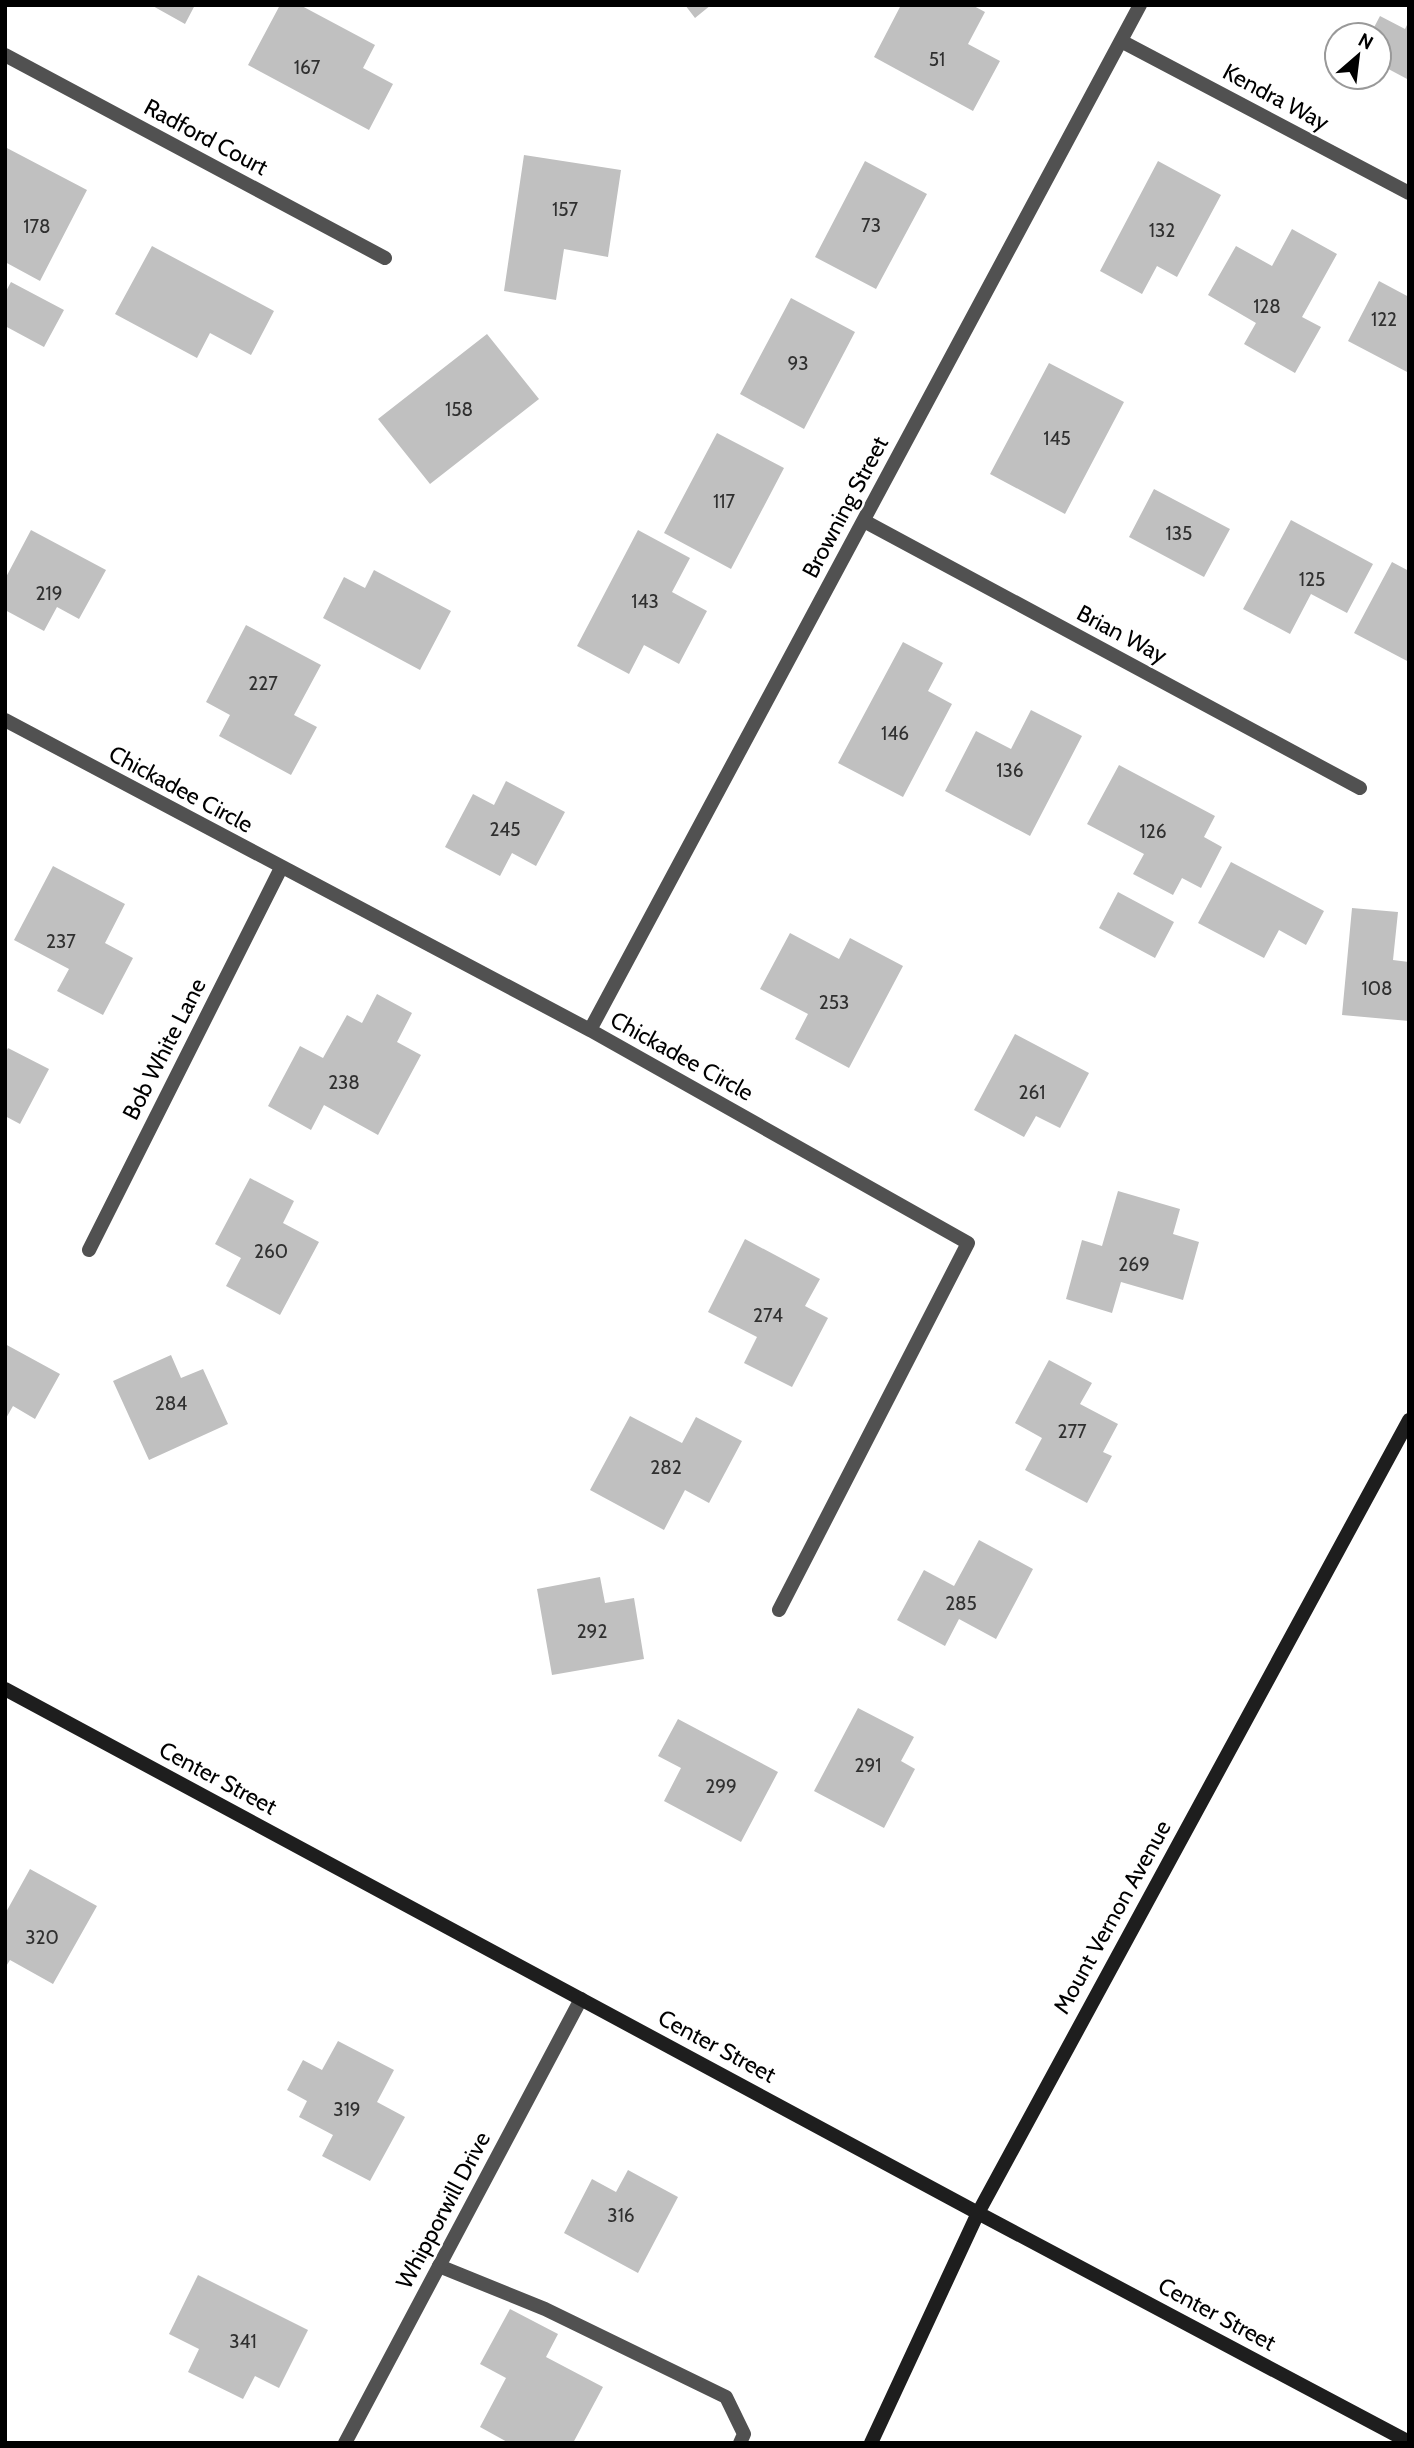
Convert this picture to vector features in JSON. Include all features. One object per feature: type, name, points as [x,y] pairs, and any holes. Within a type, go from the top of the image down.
[{"type":"main road","name":"Mount Vernon Avenue","points":[[871,2443],[978,2213],[1409,1420]]},
{"type":"main road","name":"Center Street","points":[[5,1689],[1409,2442]]},
{"type":"street","name":"Browning Street","points":[[590,1030],[1140,5]]},
{"type":"street","name":"Kendra Way","points":[[1121,41],[1409,194]]},
{"type":"street","name":"Radford Court","points":[[5,55],[385,258]]},
{"type":"street","name":"Brian Way","points":[[864,521],[1360,788]]},
{"type":"street","name":"Chickadee Circle","points":[[5,720],[590,1030],[968,1243],[779,1610]]},
{"type":"street","name":"Bob White Lane","points":[[89,1250],[281,868]]},
{"type":"street","name":"Whipporwill Drive","points":[[345,2443],[581,1999]]},
{"type":"street","points":[[439,2266],[545,2309],[726,2396],[744,2434],[740,2443]]},
{"type":"building","points":[[151,5],[195,5],[185,24]]},
{"type":"building","points":[[280,5],[300,5],[375,45],[363,68],[393,84],[369,130],[248,65]]},
{"type":"building","points":[[685,5],[711,5],[695,18]]},
{"type":"building","points":[[901,5],[972,5],[985,12],[968,44],[1000,61],[973,111],[874,57]]},
{"type":"building","points":[[1409,21],[1409,80],[1393,71],[1393,23],[1405,29]]},
{"type":"building","points":[[5,147],[87,190],[40,281],[5,262]]},
{"type":"building","points":[[524,155],[621,170],[608,257],[564,249],[556,300],[504,291]]},
{"type":"building","points":[[865,161],[927,194],[876,289],[815,257]]},
{"type":"building","points":[[1158,161],[1221,195],[1177,277],[1157,266],[1142,294],[1100,271]]},
{"type":"building","points":[[1292,229],[1337,254],[1302,317],[1321,327],[1295,373],[1244,344],[1256,323],[1208,295],[1236,246],[1272,266]]},
{"type":"building","points":[[152,246],[274,311],[251,355],[210,333],[197,358],[115,314]]},
{"type":"building","points":[[1379,281],[1409,297],[1409,373],[1348,341]]},
{"type":"building","points":[[11,282],[64,310],[44,347],[5,326],[5,293]]},
{"type":"building","points":[[791,298],[855,332],[804,429],[740,394]]},
{"type":"building","points":[[487,334],[539,399],[430,484],[378,419]]},
{"type":"building","points":[[1049,363],[1124,402],[1065,514],[990,474]]},
{"type":"building","points":[[717,433],[784,468],[731,569],[664,533]]},
{"type":"building","points":[[1154,489],[1230,529],[1204,577],[1129,537]]},
{"type":"building","points":[[1291,520],[1373,564],[1347,613],[1311,594],[1290,634],[1243,609]]},
{"type":"building","points":[[31,530],[106,570],[79,619],[57,607],[44,631],[5,610],[5,579]]},
{"type":"building","points":[[638,530],[690,558],[672,592],[707,611],[679,664],[644,645],[629,674],[577,646]]},
{"type":"building","points":[[1392,562],[1409,571],[1409,662],[1354,633]]},
{"type":"building","points":[[374,570],[451,611],[420,670],[323,618],[344,577],[365,588]]},
{"type":"building","points":[[246,625],[321,665],[294,715],[317,727],[291,775],[219,736],[230,715],[206,702]]},
{"type":"building","points":[[903,642],[943,663],[928,691],[952,704],[903,797],[838,763]]},
{"type":"building","points":[[1031,710],[1082,736],[1030,836],[945,791],[976,731],[1011,749]]},
{"type":"building","points":[[1119,765],[1215,816],[1204,837],[1222,847],[1201,888],[1182,878],[1173,895],[1133,874],[1144,854],[1087,824]]},
{"type":"building","points":[[506,781],[565,812],[536,866],[512,853],[500,876],[445,847],[473,794],[494,805]]},
{"type":"building","points":[[1231,862],[1324,911],[1306,945],[1279,930],[1264,958],[1198,923]]},
{"type":"building","points":[[53,866],[125,904],[105,943],[133,958],[103,1015],[57,991],[69,969],[14,940]]},
{"type":"building","points":[[1118,892],[1174,922],[1155,958],[1099,928]]},
{"type":"building","points":[[1352,908],[1398,912],[1393,960],[1409,962],[1409,1021],[1342,1015]]},
{"type":"building","points":[[790,933],[839,959],[850,938],[903,966],[849,1068],[795,1039],[808,1014],[760,989]]},
{"type":"building","points":[[377,994],[412,1013],[397,1042],[421,1055],[378,1135],[324,1105],[311,1130],[268,1106],[300,1046],[323,1058],[347,1015],[362,1023]]},
{"type":"building","points":[[1015,1034],[1089,1073],[1060,1128],[1036,1116],[1024,1137],[974,1110]]},
{"type":"building","points":[[8,1048],[49,1069],[20,1124],[5,1116],[5,1054]]},
{"type":"building","points":[[250,1178],[294,1201],[283,1223],[319,1242],[280,1315],[226,1286],[241,1258],[215,1244]]},
{"type":"building","points":[[1118,1191],[1180,1209],[1173,1234],[1199,1242],[1183,1300],[1121,1282],[1112,1313],[1066,1299],[1082,1240],[1102,1246]]},
{"type":"building","points":[[745,1239],[820,1279],[805,1306],[828,1318],[792,1387],[744,1363],[757,1337],[708,1312]]},
{"type":"building","points":[[5,1344],[60,1374],[35,1419],[13,1406],[5,1420]]},
{"type":"building","points":[[171,1355],[181,1378],[203,1369],[228,1424],[149,1460],[113,1381]]},
{"type":"building","points":[[1049,1360],[1092,1383],[1080,1404],[1118,1424],[1103,1452],[1112,1456],[1087,1503],[1025,1470],[1042,1438],[1015,1423]]},
{"type":"building","points":[[630,1416],[682,1443],[696,1417],[742,1441],[709,1503],[685,1490],[664,1530],[590,1490]]},
{"type":"building","points":[[979,1540],[1033,1569],[996,1639],[959,1619],[945,1646],[897,1620],[924,1570],[954,1586]]},
{"type":"building","points":[[600,1577],[605,1603],[634,1598],[644,1659],[552,1675],[537,1589]]},
{"type":"building","points":[[858,1708],[914,1737],[901,1761],[915,1769],[884,1828],[814,1791]]},
{"type":"building","points":[[678,1719],[778,1772],[741,1842],[664,1801],[681,1768],[658,1756]]},
{"type":"building","points":[[30,1869],[97,1906],[53,1984],[10,1960],[5,1968],[5,1914]]},
{"type":"building","points":[[338,2041],[394,2070],[377,2102],[405,2117],[370,2181],[322,2156],[333,2135],[299,2117],[307,2101],[287,2090],[303,2060],[322,2070]]},
{"type":"building","points":[[628,2170],[678,2197],[638,2273],[564,2233],[592,2179],[616,2192]]},
{"type":"building","points":[[198,2275],[308,2330],[279,2388],[255,2376],[243,2399],[188,2372],[199,2349],[169,2334]]},
{"type":"building","points":[[510,2309],[558,2334],[546,2357],[603,2387],[573,2443],[509,2443],[480,2427],[506,2378],[480,2364]]}]
